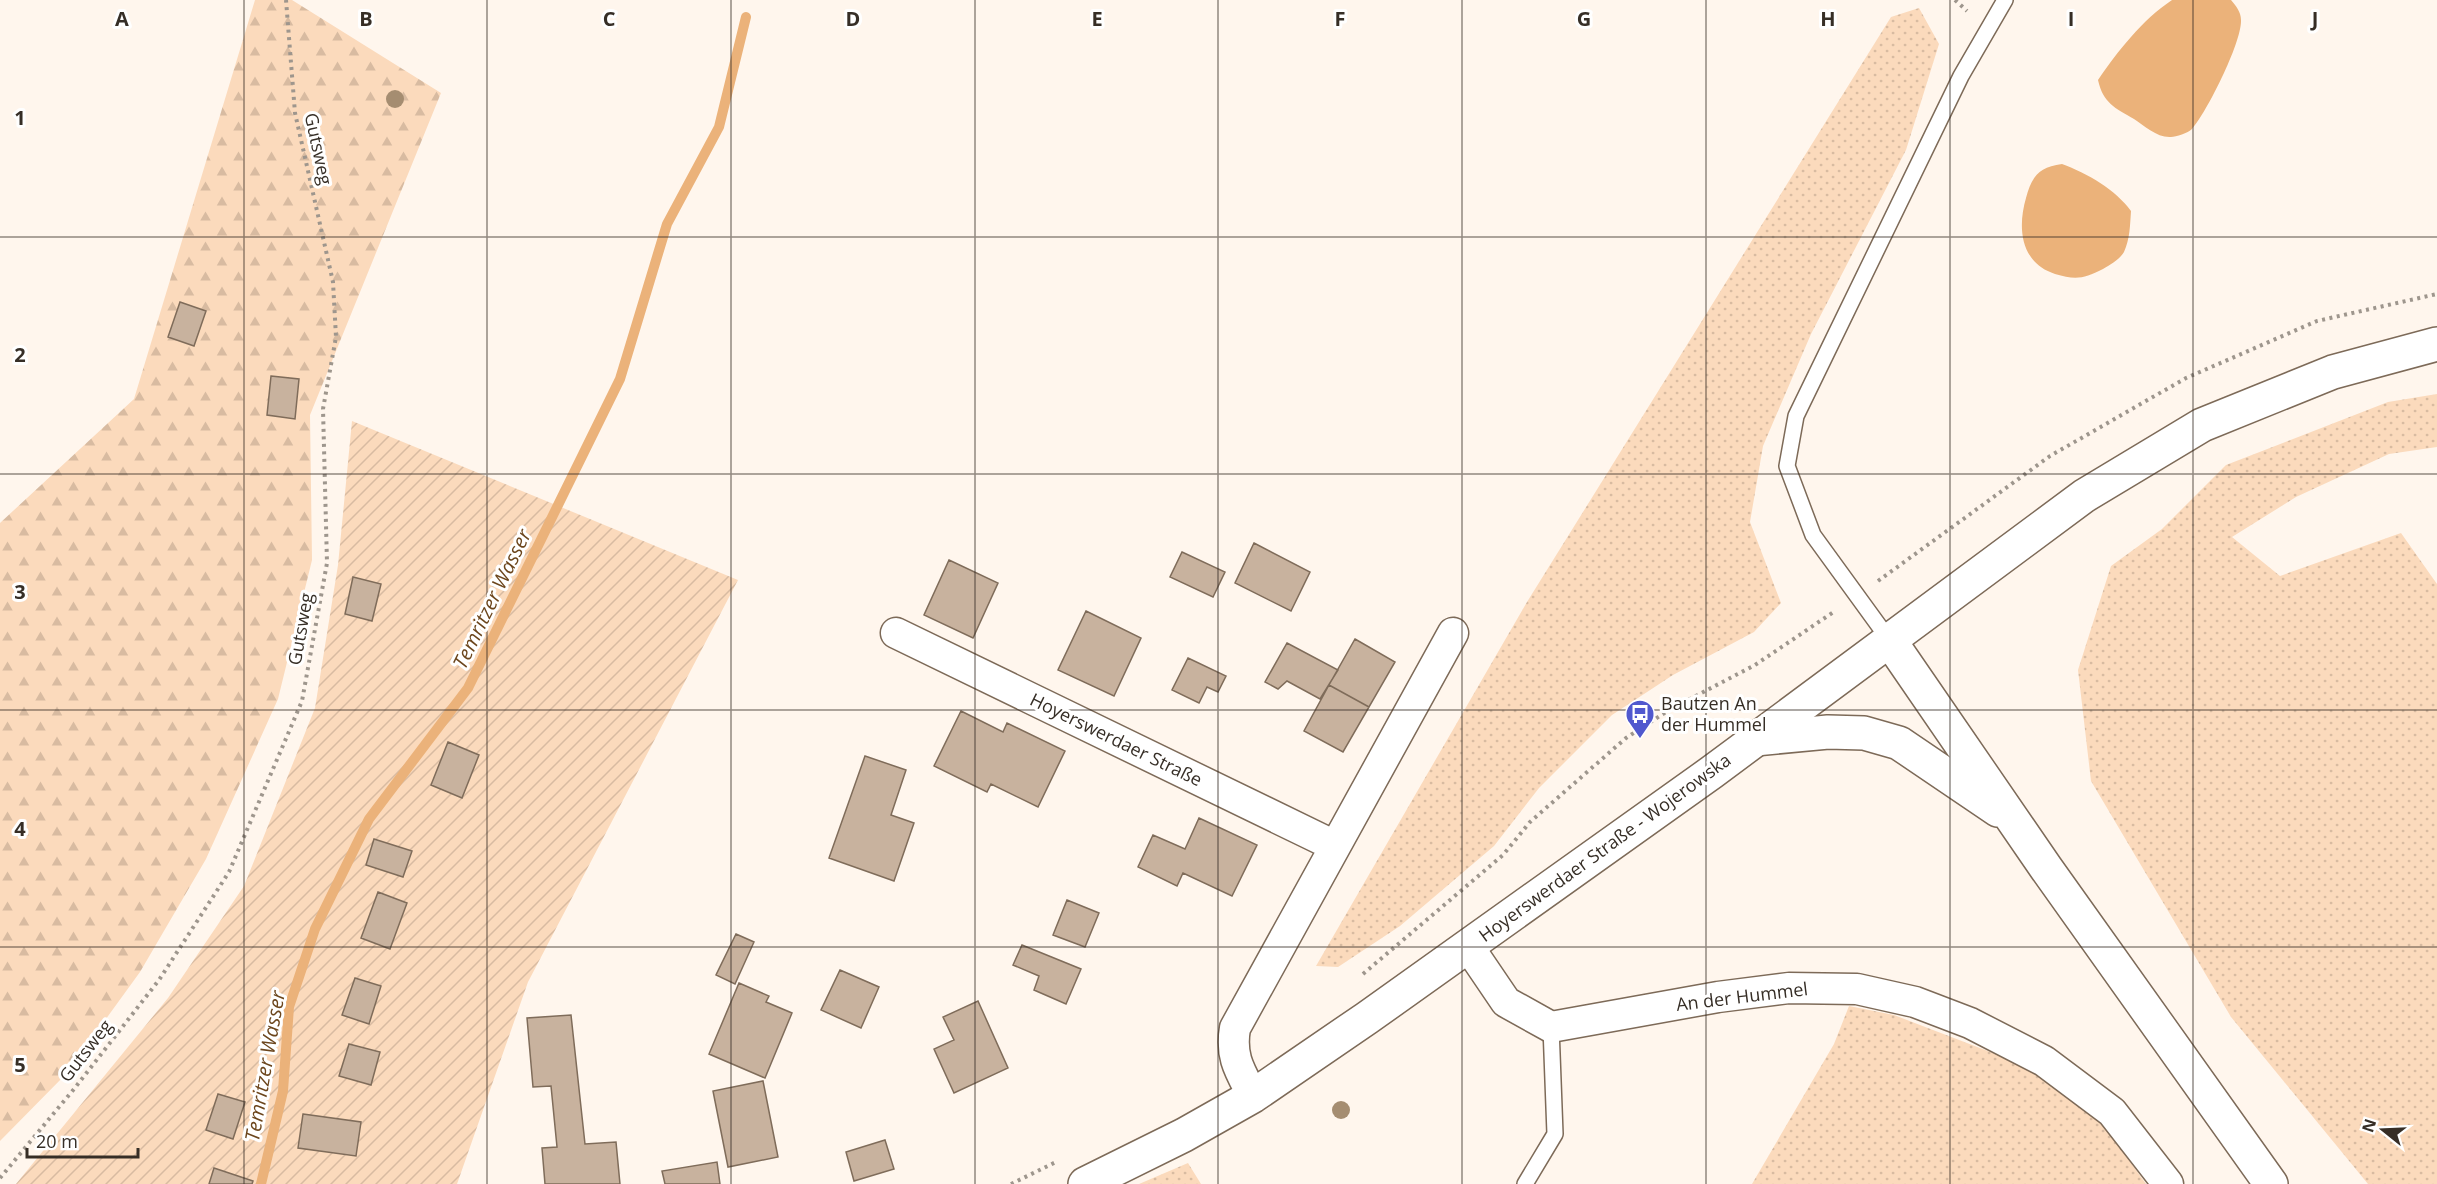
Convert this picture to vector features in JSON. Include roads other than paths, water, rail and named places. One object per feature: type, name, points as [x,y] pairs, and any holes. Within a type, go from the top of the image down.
[{"type":"main road","name":"Hoyerswerdaer Straße - Wojerowska","points":[[1085,1184],[1184,1135],[1253,1096],[1712,772],[2084,496],[2202,425],[2333,372],[2437,344]]},
{"type":"main road","points":[[1890,641],[2166,1039],[2271,1184]]},
{"type":"main road","points":[[1755,739],[1828,732],[1864,733],[1899,743],[2014,821]]},
{"type":"street","name":"Hoyerswerdaer Straße","points":[[896,633],[1335,846]]},
{"type":"street","points":[[1253,1096],[1238,1065],[1232,1046],[1235,1028],[1453,633]]},
{"type":"street","points":[[1468,946],[1506,1002],[1551,1027]]},
{"type":"street","name":"An der Hummel","points":[[1551,1027],[1718,997],[1789,988],[1857,988],[1915,1002],[1970,1023],[2044,1061],[2112,1112],[2168,1184]]},
{"type":"lane","points":[[1890,641],[1813,536],[1787,466],[1796,416],[1961,76],[2005,0]]},
{"type":"lane","points":[[1525,1184],[1555,1134],[1551,1027]]},
{"type":"waterway","name":"Temritzer Wasser","points":[[261,1184],[283,1091],[289,1007],[315,929],[369,819],[468,688],[620,379],[667,224],[719,127],[746,17]]},
{"type":"place","name":"Bautzen An der Hummel","points":[[1640,740]]}]
